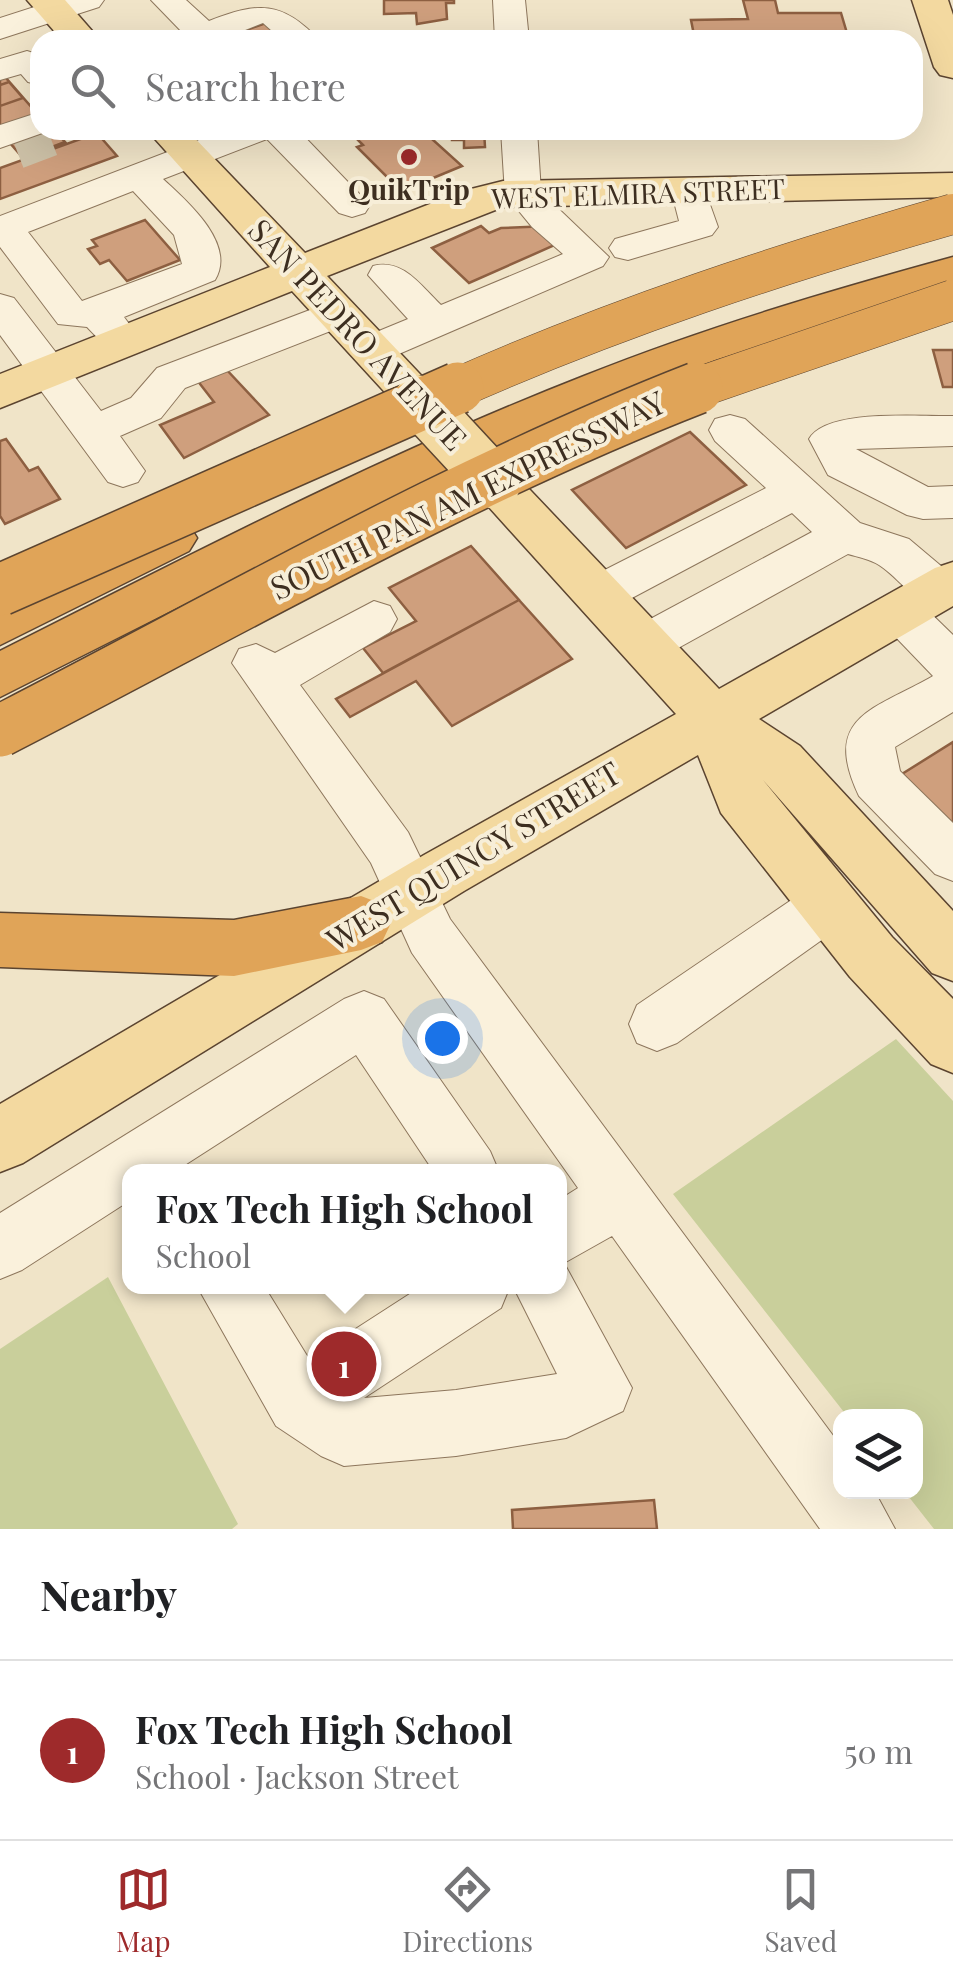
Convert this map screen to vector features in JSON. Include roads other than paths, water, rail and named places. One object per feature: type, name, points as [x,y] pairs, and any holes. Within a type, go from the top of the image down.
[{"type":"highway","points":[[0,590],[566,340],[784,262],[953,214]]},
{"type":"highway","points":[[0,625],[220,514],[489,396],[684,318],[802,278],[953,238]]},
{"type":"highway","name":"SOUTH PAN AM EXPRESSWAY","points":[[0,676],[166,591],[552,407],[695,350],[953,270]]},
{"type":"highway","name":"SOUTH PAN AM EXPRESSWAY","points":[[0,730],[365,540],[592,432],[785,354],[953,300]]},
{"type":"highway","points":[[0,940],[234,948],[386,908]]},
{"type":"main road","points":[[63,4],[77,30]]},
{"type":"main road","points":[[938,4],[951,56]]},
{"type":"main road","name":"SAN PEDRO AVENUE","points":[[178,143],[712,716],[781,762],[953,953]]},
{"type":"main road","name":"WEST ELMIRA STREET","points":[[0,392],[48,372],[110,321],[298,272],[461,205],[504,194],[953,185]]},
{"type":"main road","name":"WEST QUINCY STREET","points":[[0,1140],[712,716],[930,595]]},
{"type":"main road","name":"SAN PEDRO AVENUE","points":[[712,716],[741,796],[871,958],[953,1043]]},
{"type":"street","points":[[168,0],[191,30]]},
{"type":"street","points":[[510,0],[512,30]]},
{"type":"street","points":[[0,29],[63,4]]},
{"type":"street","points":[[212,30],[266,10],[285,30]]},
{"type":"street","points":[[6,148],[30,102]]},
{"type":"street","points":[[288,140],[352,205]]},
{"type":"street","points":[[372,350],[590,257],[545,219],[523,194],[520,140]]},
{"type":"street","points":[[138,176],[198,242],[190,260],[119,290],[110,321],[72,315],[3,230],[138,176],[178,143]]},
{"type":"street","points":[[628,248],[699,227],[689,190]]},
{"type":"street","points":[[387,275],[436,323]]},
{"type":"street","points":[[0,307],[123,471]]},
{"type":"street","points":[[92,431],[146,408],[171,378],[337,314]]},
{"type":"street","points":[[730,430],[844,535],[893,550],[930,595],[953,665]]},
{"type":"street","points":[[953,431],[840,434],[830,439],[842,464],[923,503],[953,502]]},
{"type":"street","points":[[599,594],[796,492]]},
{"type":"street","points":[[645,644],[844,535]]},
{"type":"street","points":[[374,619],[262,671],[390,848],[386,908],[431,936],[861,1529]]},
{"type":"street","points":[[953,688],[869,738],[877,781],[953,858]]},
{"type":"street","points":[[658,1024],[828,905]]},
{"type":"street","points":[[152,1163],[364,1018],[464,1164]]},
{"type":"street","points":[[0,1248],[122,1180]]},
{"type":"street","points":[[567,1230],[618,1197]]},
{"type":"street","points":[[233,1294],[300,1403],[344,1433],[456,1423],[566,1405],[600,1388],[548,1294]]},
{"type":"street","points":[[300,1403],[467,1294]]},
{"type":"tunnel","points":[[17,151],[46,140]]},
{"type":"place","name":"QuikTrip","points":[[409,157]]},
{"type":"place","name":"Fox Tech High School","points":[[344,1364]]}]
